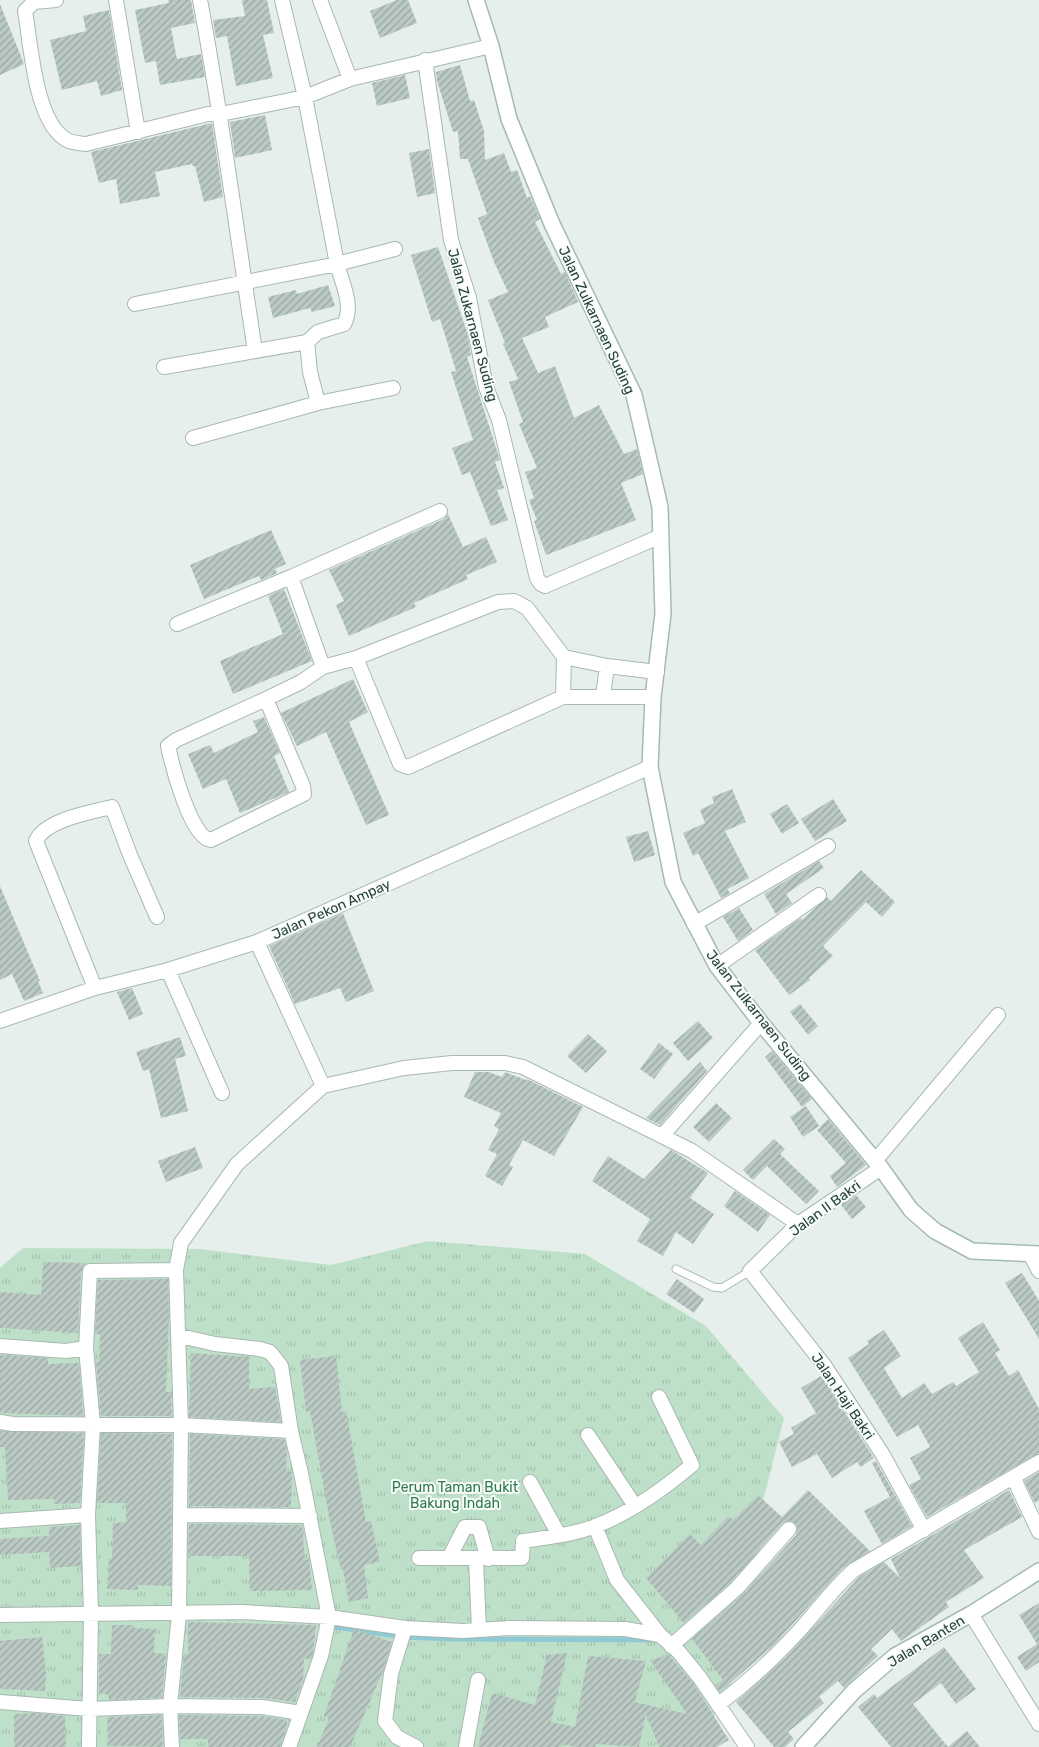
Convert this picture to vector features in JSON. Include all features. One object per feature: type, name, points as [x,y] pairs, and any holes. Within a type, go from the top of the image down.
[{"type":"street","points":[[56,0],[34,1],[25,11],[41,104],[52,129],[68,141],[86,144],[192,118],[305,97],[350,79],[491,46]]},
{"type":"street","points":[[116,0],[138,132]]},
{"type":"street","points":[[200,0],[221,114],[255,351]]},
{"type":"street","points":[[164,368],[307,342],[318,332],[344,324],[348,316],[348,302],[337,264],[305,97],[282,0]]},
{"type":"street","points":[[320,0],[350,79]]},
{"type":"street","name":"Jalan Zulkarnaen Suding","points":[[476,0],[491,46],[509,119],[544,206],[634,396],[660,507],[664,614],[653,697],[650,768],[674,882],[717,966],[761,1023],[878,1164],[911,1210],[935,1231],[972,1251],[1034,1254]]},
{"type":"street","name":"Jalan Zukarnaen Suding","points":[[425,60],[451,240],[469,298],[486,387],[499,420],[537,578],[541,584],[546,586],[661,536]]},
{"type":"street","points":[[135,304],[337,264],[394,249]]},
{"type":"street","points":[[307,342],[310,372],[318,403]]},
{"type":"street","points":[[193,438],[318,403],[393,388]]},
{"type":"street","points":[[177,624],[291,577],[440,511]]},
{"type":"street","points":[[291,577],[323,667]]},
{"type":"street","points":[[266,699],[303,786],[304,794],[211,840],[205,839],[199,834],[186,809],[168,746],[176,740],[301,682],[323,667],[356,658],[498,602],[514,601],[527,608],[564,657],[563,697]]},
{"type":"street","points":[[564,657],[607,666],[656,672]]},
{"type":"street","points":[[356,658],[400,764],[404,767],[563,697],[653,697]]},
{"type":"street","points":[[603,696],[607,666]]},
{"type":"street","name":"Jalan Pekon Ampay","points":[[0,1021],[95,988],[168,970],[257,942],[650,768]]},
{"type":"street","points":[[95,988],[36,841],[38,836],[58,822],[112,807],[130,855],[157,917]]},
{"type":"street","points":[[694,924],[828,846]]},
{"type":"street","points":[[717,966],[819,896]]},
{"type":"street","points":[[257,942],[323,1086]]},
{"type":"street","points":[[168,970],[222,1093]]},
{"type":"street","name":"Jalan II Bakri","points":[[750,1271],[798,1224],[878,1164],[998,1016]]},
{"type":"street","points":[[662,1136],[761,1023]]},
{"type":"street","points":[[172,1747],[170,1706],[179,1614],[181,1425],[180,1336],[176,1270],[181,1243],[237,1164],[323,1086],[404,1068],[452,1063],[505,1063],[532,1071],[692,1151],[798,1224]]},
{"type":"street","points":[[1034,1254],[1039,1272]]},
{"type":"street","points":[[89,1747],[91,1613],[88,1515],[93,1424],[86,1348],[90,1271],[176,1270]]},
{"type":"street","name":"Jalan Haji Bakri","points":[[750,1271],[824,1365],[883,1455],[924,1530]]},
{"type":"street","points":[[180,1336],[215,1344],[260,1349],[270,1352],[281,1366],[291,1431],[330,1617],[321,1656],[289,1747]]},
{"type":"street","points":[[0,1346],[66,1350],[86,1348]]},
{"type":"street","points":[[419,1558],[522,1558],[523,1541],[595,1526],[635,1506],[670,1484],[692,1465],[659,1397]]},
{"type":"street","points":[[0,1422],[13,1424],[181,1425],[291,1431]]},
{"type":"street","points":[[588,1435],[635,1506]]},
{"type":"street","points":[[719,1704],[766,1664],[812,1616],[842,1580],[854,1570],[1039,1462]]},
{"type":"street","points":[[1013,1477],[1039,1532]]},
{"type":"street","points":[[530,1482],[559,1535]]},
{"type":"street","points":[[0,1521],[88,1515]]},
{"type":"street","points":[[180,1515],[310,1516]]},
{"type":"street","points":[[595,1526],[617,1580],[660,1635],[679,1652],[719,1704],[744,1746]]},
{"type":"street","points":[[449,1558],[465,1527],[478,1527],[482,1559],[479,1630]]},
{"type":"street","points":[[671,1646],[737,1588],[789,1530]]},
{"type":"street","name":"Jalan Banten","points":[[803,1747],[854,1691],[895,1656],[970,1614],[1039,1571]]},
{"type":"street","points":[[0,1615],[241,1612],[330,1617],[405,1628],[479,1630],[510,1628],[625,1629],[660,1635]]},
{"type":"street","points":[[970,1614],[1039,1724]]},
{"type":"street","points":[[405,1628],[391,1674],[385,1721],[397,1737],[416,1747]]},
{"type":"street","points":[[466,1747],[478,1680]]},
{"type":"street","points":[[0,1702],[89,1709],[170,1706],[262,1707],[302,1713]]},
{"type":"lane","points":[[676,1269],[713,1287],[722,1288],[750,1271]]},
{"type":"green space","name":"Perum Taman Bukit Bakung Indah","points":[[428,1241],[585,1254],[706,1326],[784,1418],[760,1513],[761,1628],[707,1729],[694,1747],[0,1747],[0,1268],[23,1248],[199,1249],[331,1265]]},
{"type":"building","points":[[168,0],[191,0],[195,23],[171,28],[177,59],[201,54],[205,77],[160,85],[156,61],[145,63],[135,10],[169,3]]},
{"type":"building","points":[[242,0],[267,0],[274,33],[263,35],[273,78],[236,86],[227,36],[216,38],[213,20],[245,16]]},
{"type":"building","points":[[397,0],[408,0],[417,23],[380,38],[370,11]]},
{"type":"building","points":[[0,4],[24,64],[0,75]]},
{"type":"building","points":[[109,10],[122,90],[101,96],[97,81],[62,90],[50,40],[86,31],[83,16]]},
{"type":"building","points":[[460,65],[470,101],[474,100],[484,131],[485,160],[504,153],[511,172],[517,170],[527,198],[530,196],[540,219],[535,222],[561,274],[565,272],[578,302],[545,317],[549,327],[522,338],[538,373],[555,366],[574,418],[599,405],[624,454],[637,449],[643,474],[621,483],[636,520],[546,555],[534,521],[537,520],[529,500],[534,498],[525,472],[537,468],[519,424],[523,422],[509,382],[518,379],[503,344],[505,343],[488,300],[508,292],[494,262],[478,218],[487,214],[468,159],[460,159],[458,131],[453,132],[437,81],[436,72]]},
{"type":"building","points":[[405,75],[410,98],[377,106],[372,83]]},
{"type":"building","points":[[265,115],[272,150],[235,158],[230,122]]},
{"type":"building","points":[[212,123],[223,197],[204,202],[195,166],[192,166],[192,164],[155,172],[160,196],[120,204],[116,179],[99,183],[91,152]]},
{"type":"building","points":[[429,149],[435,193],[417,197],[409,153]]},
{"type":"building","points":[[438,247],[467,332],[471,355],[467,357],[500,460],[495,462],[504,488],[497,490],[508,520],[491,526],[470,472],[462,475],[452,448],[473,440],[451,372],[456,371],[440,319],[432,322],[411,255]]},
{"type":"building","points":[[328,285],[335,306],[312,312],[310,308],[273,318],[268,297],[296,290],[297,294]]},
{"type":"building","points":[[448,514],[463,547],[486,537],[497,562],[466,575],[468,579],[414,603],[416,607],[349,636],[336,605],[344,601],[329,570],[444,519]]},
{"type":"building","points":[[271,530],[286,564],[275,569],[277,573],[261,580],[259,576],[204,599],[190,565]]},
{"type":"building","points":[[284,589],[312,661],[233,694],[220,661],[283,634],[268,596]]},
{"type":"building","points":[[353,679],[368,712],[349,722],[389,815],[366,825],[326,732],[297,746],[281,713]]},
{"type":"building","points":[[264,717],[280,753],[274,756],[289,792],[240,813],[226,779],[203,789],[188,754],[210,745],[214,753],[258,732],[253,721]]},
{"type":"building","points":[[732,789],[746,822],[725,831],[749,878],[727,889],[730,893],[721,898],[698,853],[693,856],[683,833],[705,823],[700,810],[714,803],[712,797]]},
{"type":"building","points":[[833,799],[847,821],[815,841],[801,819]]},
{"type":"building","points":[[787,804],[799,823],[782,834],[770,814]]},
{"type":"building","points":[[648,831],[655,855],[634,862],[626,837]]},
{"type":"building","points":[[819,861],[824,868],[786,894],[792,903],[776,914],[764,894]]},
{"type":"building","points":[[861,870],[895,902],[882,917],[866,902],[823,946],[833,956],[809,978],[810,980],[789,995],[755,950],[801,918],[802,920],[827,897],[831,901]]},
{"type":"building","points":[[0,886],[40,981],[38,981],[43,993],[24,1001],[12,974],[0,980]]},
{"type":"building","points":[[739,908],[753,930],[738,941],[723,917]]},
{"type":"building","points":[[343,913],[374,991],[346,1002],[340,988],[295,1004],[269,946]]},
{"type":"building","points":[[132,988],[143,1014],[129,1020],[117,992]]},
{"type":"building","points":[[800,1004],[818,1026],[808,1035],[790,1012]]},
{"type":"building","points":[[698,1021],[713,1038],[688,1061],[673,1043]]},
{"type":"building","points":[[588,1034],[607,1051],[586,1073],[567,1056]]},
{"type":"building","points":[[180,1037],[186,1056],[175,1059],[188,1111],[161,1118],[149,1069],[143,1071],[136,1052]]},
{"type":"building","points":[[659,1043],[673,1054],[654,1079],[640,1069]]},
{"type":"building","points":[[772,1051],[812,1099],[802,1107],[765,1057]]},
{"type":"building","points":[[700,1062],[707,1071],[660,1125],[646,1118]]},
{"type":"building","points":[[475,1072],[489,1072],[502,1077],[505,1072],[527,1079],[583,1107],[554,1156],[523,1140],[509,1165],[513,1167],[502,1186],[485,1176],[497,1154],[488,1150],[499,1129],[494,1126],[501,1113],[464,1097]]},
{"type":"building","points":[[716,1103],[732,1118],[709,1142],[693,1127]]},
{"type":"building","points":[[806,1106],[819,1126],[803,1137],[790,1117]]},
{"type":"building","points":[[828,1119],[866,1165],[837,1187],[830,1176],[846,1163],[817,1130]]},
{"type":"building","points":[[774,1139],[785,1149],[780,1154],[819,1191],[806,1204],[767,1166],[753,1180],[743,1170]]},
{"type":"building","points":[[195,1147],[203,1168],[166,1182],[158,1161]]},
{"type":"building","points":[[671,1150],[708,1173],[690,1198],[714,1214],[693,1244],[676,1232],[663,1256],[637,1241],[650,1219],[592,1181],[608,1156],[644,1179]]},
{"type":"building","points":[[735,1191],[770,1215],[758,1232],[724,1206]]},
{"type":"building","points":[[856,1195],[866,1207],[852,1219],[841,1205]]},
{"type":"building","points":[[43,1262],[85,1263],[81,1271],[78,1333],[0,1328],[0,1292],[41,1295]]},
{"type":"building","points":[[1022,1273],[1039,1301],[1039,1339],[1005,1283]]},
{"type":"building","points":[[168,1279],[169,1316],[166,1392],[171,1392],[172,1416],[101,1416],[96,1362],[99,1362],[100,1334],[95,1334],[98,1280]]},
{"type":"building","points":[[677,1279],[704,1299],[694,1313],[666,1294]]},
{"type":"building","points":[[983,1322],[1000,1350],[995,1353],[1009,1376],[1018,1370],[1039,1409],[1039,1453],[927,1517],[909,1485],[921,1479],[910,1458],[930,1447],[918,1425],[897,1437],[848,1358],[869,1344],[867,1341],[884,1330],[901,1356],[884,1368],[902,1398],[924,1383],[932,1394],[953,1382],[956,1386],[979,1372],[958,1338]]},
{"type":"building","points":[[191,1353],[249,1357],[249,1389],[275,1387],[281,1422],[189,1417]]},
{"type":"building","points":[[0,1355],[48,1358],[48,1364],[79,1363],[83,1416],[0,1413]]},
{"type":"building","points":[[336,1356],[342,1412],[346,1411],[366,1522],[371,1521],[380,1562],[364,1565],[368,1598],[349,1602],[343,1569],[341,1570],[329,1517],[310,1411],[306,1412],[300,1360]]},
{"type":"building","points":[[821,1376],[874,1458],[861,1467],[857,1462],[832,1478],[817,1454],[792,1467],[779,1442],[794,1434],[791,1428],[816,1413],[801,1388]]},
{"type":"building","points":[[0,1431],[84,1433],[80,1503],[54,1504],[54,1499],[8,1500],[5,1447],[0,1447]]},
{"type":"building","points":[[101,1433],[172,1434],[171,1586],[138,1585],[138,1590],[107,1589],[109,1559],[112,1559],[113,1523],[126,1522],[126,1503],[97,1503]]},
{"type":"building","points":[[190,1434],[284,1439],[287,1450],[286,1471],[292,1472],[291,1507],[189,1506]]},
{"type":"building","points":[[876,1461],[912,1526],[882,1544],[864,1511],[890,1497],[872,1463]]},
{"type":"building","points":[[1039,1472],[1039,1501],[1035,1503],[1024,1481]]},
{"type":"building","points":[[808,1490],[870,1551],[842,1569],[774,1645],[720,1692],[715,1685],[723,1680],[692,1639],[743,1594],[796,1535],[797,1526],[791,1521],[783,1523],[731,1582],[684,1623],[646,1578],[690,1534],[701,1545],[728,1516],[733,1520],[758,1495],[782,1517]]},
{"type":"building","points":[[1009,1490],[1022,1517],[964,1550],[984,1578],[946,1602],[949,1607],[901,1641],[892,1629],[871,1649],[878,1656],[844,1688],[838,1681],[819,1697],[824,1703],[788,1732],[794,1739],[785,1747],[774,1747],[736,1702],[786,1657],[859,1577],[884,1562],[900,1578],[891,1559]]},
{"type":"building","points":[[189,1524],[302,1525],[305,1560],[309,1559],[312,1590],[250,1591],[249,1556],[188,1556]]},
{"type":"building","points":[[80,1525],[81,1566],[50,1568],[49,1552],[0,1555],[0,1539],[49,1536],[49,1527]]},
{"type":"building","points":[[1039,1603],[1039,1662],[1026,1671],[1017,1657],[1037,1644],[1019,1615]]},
{"type":"building","points":[[188,1622],[316,1625],[313,1654],[311,1659],[304,1658],[303,1680],[295,1702],[262,1698],[180,1697],[184,1654],[188,1654]]},
{"type":"building","points":[[112,1625],[134,1625],[134,1628],[155,1629],[154,1653],[166,1654],[162,1698],[109,1700],[109,1694],[99,1694],[99,1654],[111,1654]]},
{"type":"building","points":[[354,1629],[392,1642],[383,1671],[350,1747],[317,1747],[329,1718],[324,1716]]},
{"type":"building","points":[[42,1637],[46,1674],[45,1691],[0,1689],[0,1641]]},
{"type":"building","points":[[944,1647],[976,1689],[956,1704],[941,1683],[913,1704],[948,1747],[891,1747],[858,1707],[874,1694],[877,1698]]},
{"type":"building","points":[[567,1653],[551,1722],[575,1727],[588,1656],[646,1661],[635,1702],[687,1714],[650,1660],[669,1655],[693,1683],[729,1740],[717,1747],[659,1747],[646,1714],[639,1747],[596,1744],[595,1747],[576,1747],[561,1744],[560,1747],[478,1747],[492,1693],[535,1705],[547,1655]]},
{"type":"building","points":[[33,1713],[65,1716],[66,1747],[14,1747],[14,1714]]},
{"type":"building","points":[[162,1715],[163,1747],[108,1746],[107,1717]]},
{"type":"building","points":[[179,1715],[261,1716],[287,1720],[287,1726],[280,1747],[208,1747],[208,1739],[180,1739]]},
{"type":"building","points":[[967,1731],[980,1747],[948,1747]]},
{"type":"waterway","points":[[329,1626],[403,1637],[657,1640]]}]
